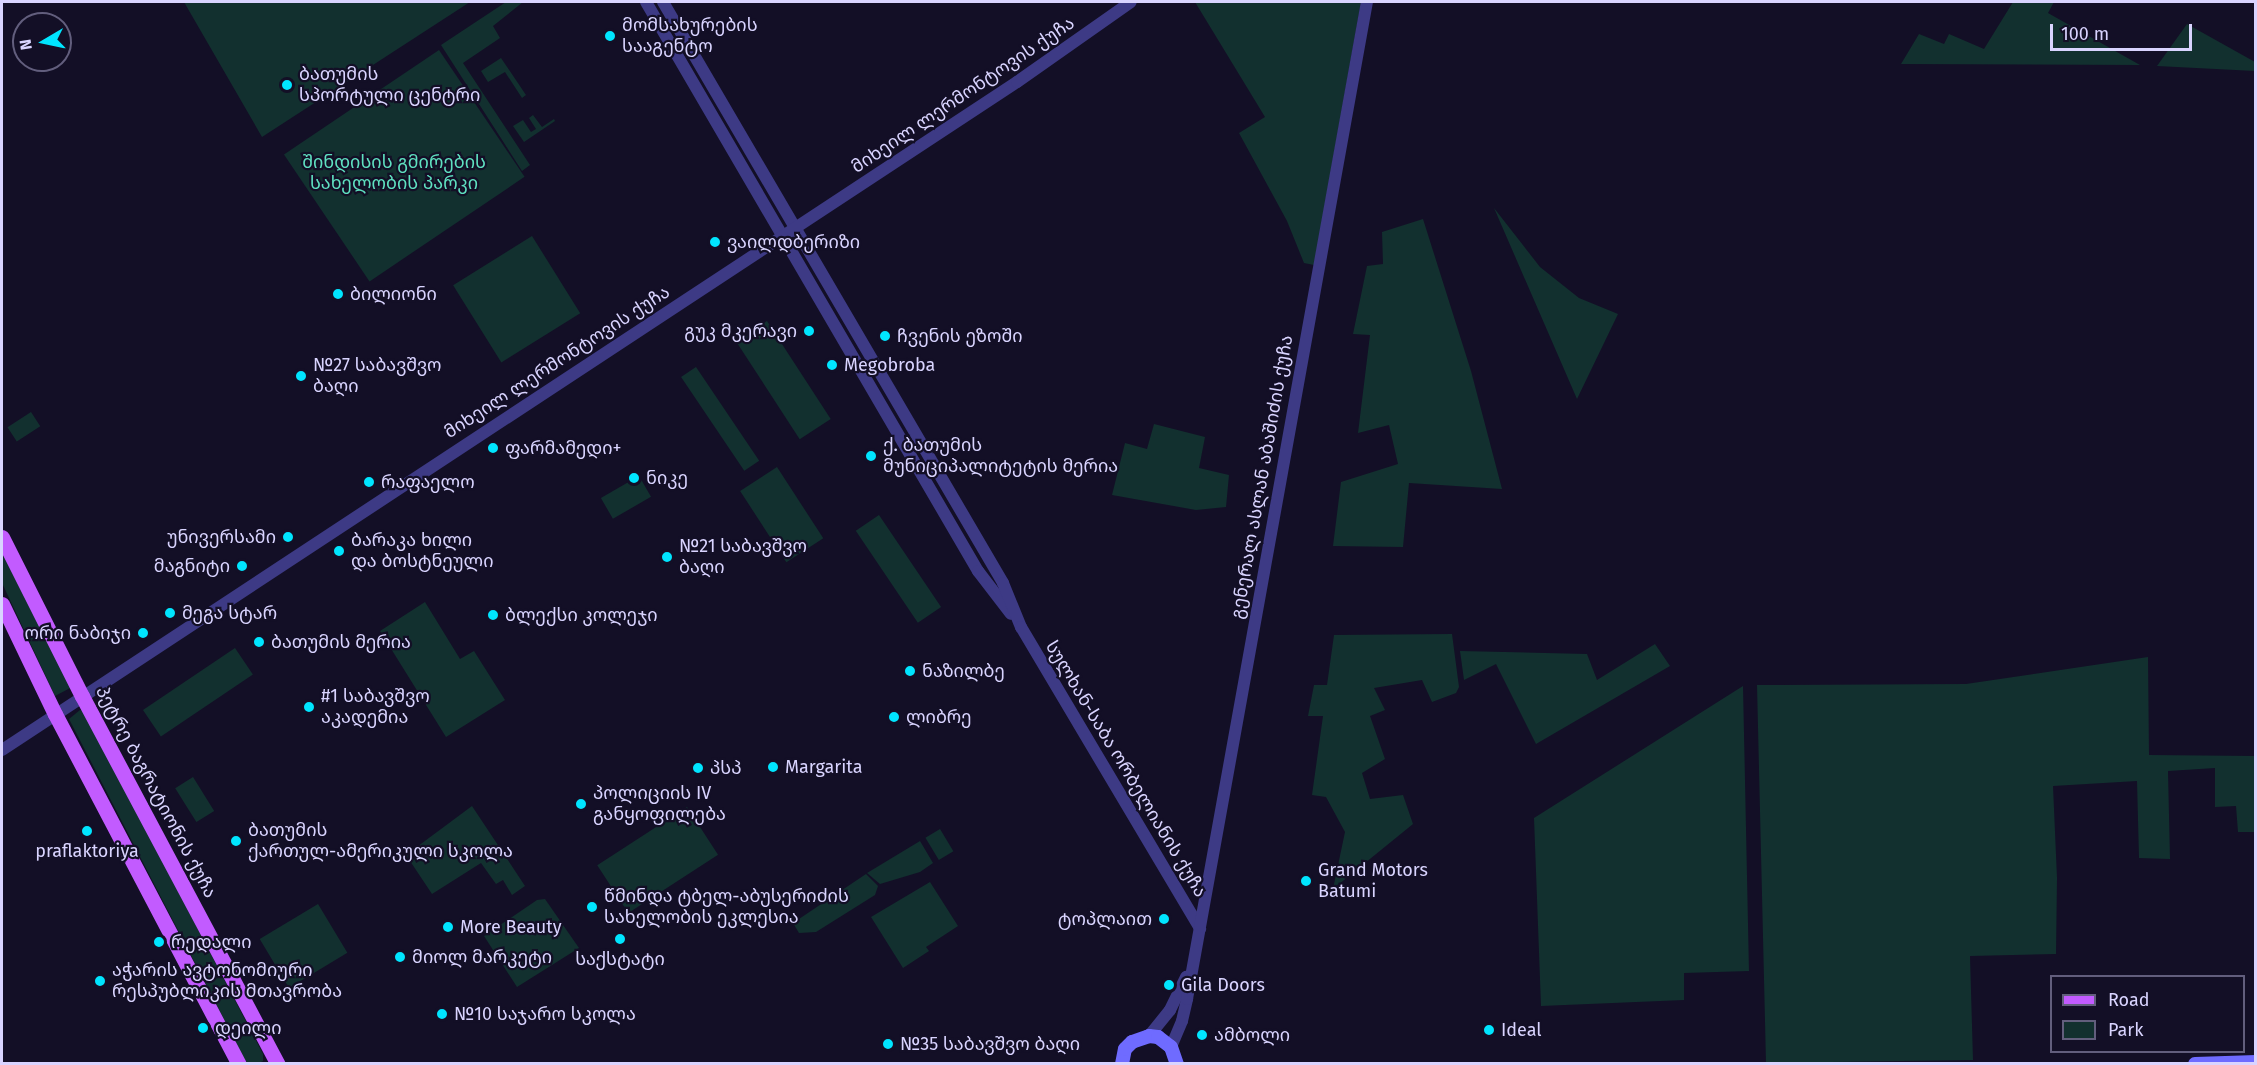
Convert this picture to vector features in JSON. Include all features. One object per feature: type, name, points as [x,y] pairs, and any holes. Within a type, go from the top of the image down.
[{"type":"main road","name":"პეტრე ბაგრატიონის ქუჩა","points":[[2,537],[82,696],[278,1064]]},
{"type":"main road","points":[[2,604],[55,714],[239,1064]]},
{"type":"main road","points":[[1118,1062],[1132,1042],[1149,1036],[1158,1037],[1171,1047],[1177,1064]]},
{"type":"main road","points":[[2195,1064],[2256,1062]]},
{"type":"street","name":"სულხან-საბა ორბელიანის ქუჩა","points":[[646,2],[978,571],[998,587]]},
{"type":"street","name":"სულხან-საბა ორბელიანის ქუჩა","points":[[663,2],[795,227],[1021,627],[1200,928]]},
{"type":"street","name":"მიხეილ ლერმონტოვის ქუჩა","points":[[2,750],[1017,82],[1131,2]]},
{"type":"street","name":"გენერალ ასლან აბაშიძის ქუჩა","points":[[1171,1047],[1182,1021],[1200,928],[1367,2]]},
{"type":"street","name":"გენერალ ასლან აბაშიძის ქუჩა","points":[[1149,1036],[1170,1010],[1194,959]]},
{"type":"green space","name":"ბათუმის სპორტული ცენტრი","points":[[184,2],[470,2],[262,137]]},
{"type":"green space","points":[[506,2],[523,2],[493,26],[500,38],[463,63],[530,165],[522,171],[441,45]]},
{"type":"green space","points":[[1195,2],[1361,2],[1314,265],[1304,263],[1287,221],[1239,133],[1265,117]]},
{"type":"green space","points":[[2013,2],[2054,2],[2048,13],[2140,65],[1901,64],[1919,34],[1944,44],[1949,34],[1984,49]]},
{"type":"green space","points":[[2187,24],[2255,62],[2255,71],[2157,66]]},
{"type":"green space","name":"შინდისის გმირების სახელობის პარკი","points":[[439,50],[525,177],[370,281],[284,155]]},
{"type":"green space","points":[[501,58],[526,95],[522,98],[505,72],[488,82],[481,71]]},
{"type":"green space","points":[[533,115],[542,127],[554,119],[555,121],[524,142],[513,126],[523,120],[531,132],[536,129],[529,118]]},
{"type":"green space","points":[[1494,208],[1540,267],[1579,298],[1618,314],[1577,399]]},
{"type":"green space","points":[[1423,219],[1471,371],[1502,489],[1409,483],[1403,547],[1333,546],[1341,482],[1398,464],[1389,425],[1358,433],[1370,335],[1353,334],[1367,266],[1383,264],[1382,232]]},
{"type":"green space","points":[[532,236],[580,313],[501,362],[453,285]]},
{"type":"green space","points":[[767,321],[831,419],[800,439],[736,341]]},
{"type":"green space","points":[[696,367],[759,461],[744,471],[681,377]]},
{"type":"green space","points":[[31,412],[40,426],[17,442],[8,427]]},
{"type":"green space","points":[[1154,424],[1205,437],[1199,468],[1229,475],[1226,507],[1196,510],[1112,495],[1125,443],[1147,449]]},
{"type":"green space","points":[[777,467],[823,538],[786,562],[740,491]]},
{"type":"green space","points":[[639,476],[651,497],[613,519],[601,498]]},
{"type":"green space","points":[[879,515],[941,607],[918,623],[856,531]]},
{"type":"green space","points":[[2,543],[74,686],[55,696],[2,583]]},
{"type":"green space","points":[[425,602],[460,659],[474,651],[505,700],[446,737],[380,631]]},
{"type":"green space","points":[[1452,634],[1459,687],[1456,693],[1432,702],[1422,680],[1374,688],[1385,710],[1370,716],[1385,759],[1362,773],[1370,799],[1403,795],[1413,824],[1333,889],[1345,832],[1326,797],[1312,795],[1323,716],[1308,716],[1314,685],[1327,685],[1334,635]]},
{"type":"green space","points":[[1655,644],[1670,666],[1536,744],[1496,664],[1464,680],[1460,651],[1587,654],[1597,680]]},
{"type":"green space","points":[[235,648],[253,675],[161,737],[143,710]]},
{"type":"green space","points":[[2148,657],[2149,755],[2255,756],[2255,832],[2238,832],[2236,806],[2215,807],[2215,768],[2168,771],[2170,859],[2139,858],[2137,781],[2053,786],[2057,878],[2056,954],[1970,956],[1973,1060],[1766,1063],[1757,685],[1966,684]]},
{"type":"green space","points":[[1743,686],[1749,971],[1684,973],[1684,1000],[1541,1006],[1534,818]]},
{"type":"green space","points":[[80,710],[84,711],[263,1054],[263,1061],[246,1062],[69,719]]},
{"type":"green space","points":[[193,777],[214,811],[196,822],[175,788]]},
{"type":"green space","points":[[472,806],[525,886],[512,895],[503,880],[496,884],[481,863],[432,894],[406,855]]},
{"type":"green space","points":[[687,807],[718,855],[628,913],[597,865]]},
{"type":"green space","points":[[940,829],[953,851],[939,860],[925,838]]},
{"type":"green space","points":[[920,841],[933,863],[920,872],[880,884],[867,873]]},
{"type":"green space","points":[[866,874],[878,886],[875,895],[816,932],[799,933],[793,923]]},
{"type":"green space","points":[[930,882],[958,926],[926,947],[929,951],[903,968],[871,917]]},
{"type":"green space","points":[[545,899],[579,948],[517,987],[484,936],[537,900]]},
{"type":"green space","points":[[318,904],[347,953],[289,988],[260,939]]},
{"type":"place","name":"მომსახურების სააგენტო","points":[[610,36]]},
{"type":"place","name":"ბათუმის სპორტული ცენტრი","points":[[287,85]]},
{"type":"place","name":"ვაილდბერიზი","points":[[715,242]]},
{"type":"place","name":"ბილიონი","points":[[338,294]]},
{"type":"place","name":"გუკ მკერავი","points":[[809,331]]},
{"type":"place","name":"ჩვენის ეზოში","points":[[885,336]]},
{"type":"place","name":"Megobroba","points":[[832,365]]},
{"type":"place","name":"№27 საბავშვო ბაღი","points":[[301,376]]},
{"type":"place","name":"ფარმამედი+","points":[[493,448]]},
{"type":"place","name":"ქ. ბათუმის მუნიციპალიტეტის მერია","points":[[871,456]]},
{"type":"place","name":"ნიკე","points":[[634,478]]},
{"type":"place","name":"რაფაელო","points":[[369,482]]},
{"type":"place","name":"უნივერსამი","points":[[288,537]]},
{"type":"place","name":"ბარაკა ხილი და ბოსტნეული","points":[[339,551]]},
{"type":"place","name":"№21 საბავშვო ბაღი","points":[[667,557]]},
{"type":"place","name":"მაგნიტი","points":[[242,566]]},
{"type":"place","name":"მეგა სტარ","points":[[170,613]]},
{"type":"place","name":"ბლექსი კოლეჯი","points":[[493,615]]},
{"type":"place","name":"ორი ნაბიჯი","points":[[143,633]]},
{"type":"place","name":"ბათუმის მერია","points":[[259,642]]},
{"type":"place","name":"ნაზილბე","points":[[910,671]]},
{"type":"place","name":"#1 საბავშვო აკადემია","points":[[309,707]]},
{"type":"place","name":"ლიბრე","points":[[894,717]]},
{"type":"place","name":"Margarita","points":[[773,767]]},
{"type":"place","name":"პსპ","points":[[698,768]]},
{"type":"place","name":"პოლიციის IV განყოფილება","points":[[581,804]]},
{"type":"place","name":"praflaktoriya","points":[[87,831]]},
{"type":"place","name":"ბათუმის ქართულ-ამერიკული სკოლა","points":[[236,841]]},
{"type":"place","name":"Grand Motors Batumi","points":[[1306,881]]},
{"type":"place","name":"წმინდა ტბელ-აბუსერიძის სახელობის ეკლესია","points":[[592,907]]},
{"type":"place","name":"ტოპლაით","points":[[1164,919]]},
{"type":"place","name":"More Beauty","points":[[448,927]]},
{"type":"place","name":"საქსტატი","points":[[620,939]]},
{"type":"place","name":"რედალი","points":[[159,942]]},
{"type":"place","name":"მიოლ მარკეტი","points":[[400,957]]},
{"type":"place","name":"აჭარის ავტონომიური რესპუბლიკის მთავრობა","points":[[100,981]]},
{"type":"place","name":"Gila Doors","points":[[1169,985]]},
{"type":"place","name":"№10 საჯარო სკოლა","points":[[442,1014]]},
{"type":"place","name":"დეილი","points":[[203,1028]]},
{"type":"place","name":"Ideal","points":[[1489,1030]]},
{"type":"place","name":"ამბოლი","points":[[1202,1035]]},
{"type":"place","name":"№35 საბავშვო ბაღი","points":[[888,1044]]}]
